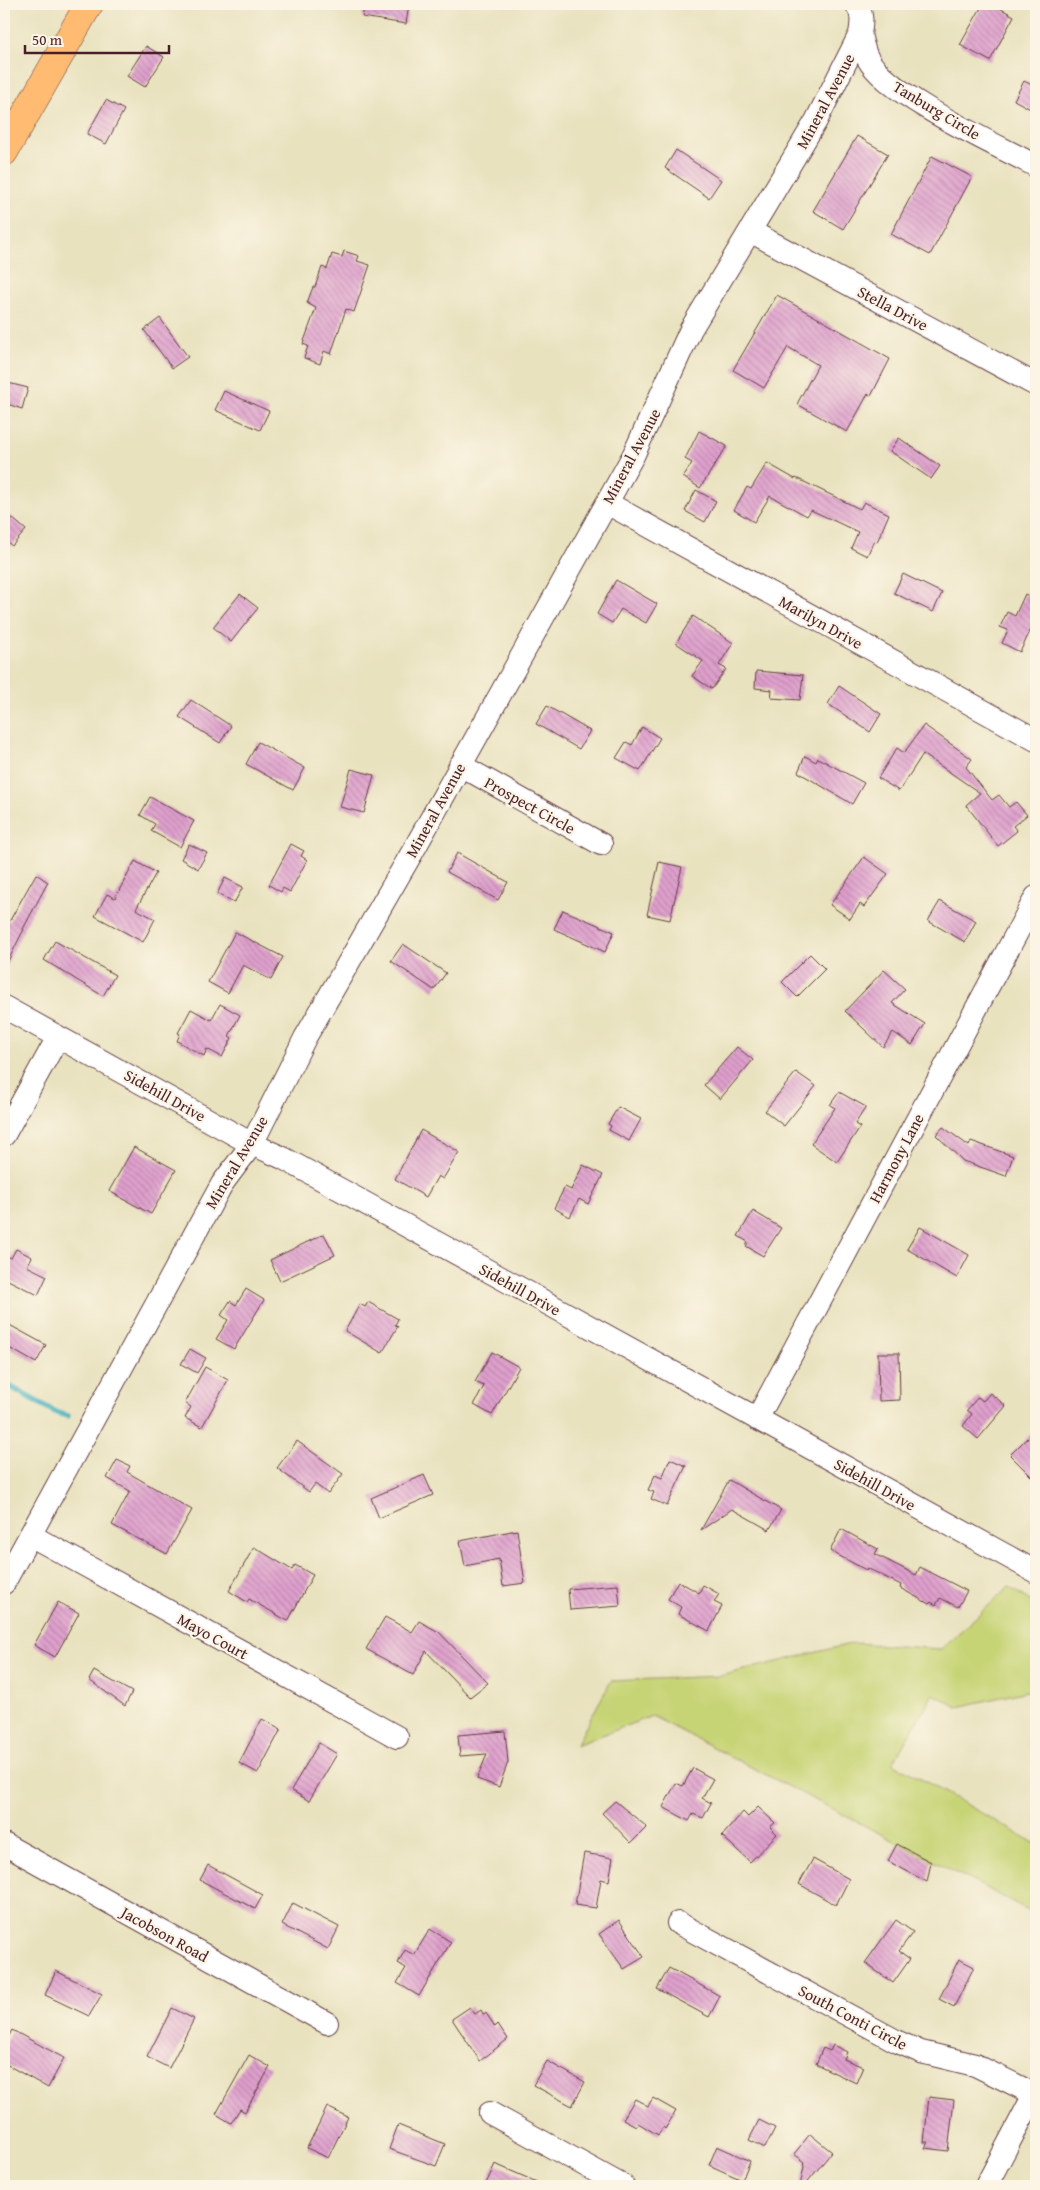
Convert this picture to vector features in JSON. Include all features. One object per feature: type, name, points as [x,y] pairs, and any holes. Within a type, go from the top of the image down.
[{"type":"main road","points":[[4,152],[89,4]]},
{"type":"street","points":[[856,4],[860,9],[862,22],[860,34]]},
{"type":"street","name":"Tanburg Circle","points":[[860,34],[868,60],[886,79],[910,98],[1036,166]]},
{"type":"street","name":"Mineral Avenue","points":[[4,1583],[222,1184],[252,1144],[305,1038],[607,504],[649,424],[691,328],[816,121],[860,34]]},
{"type":"street","name":"Stella Drive","points":[[750,231],[1036,385]]},
{"type":"street","name":"Marilyn Drive","points":[[607,504],[1036,740]]},
{"type":"street","name":"Prospect Circle","points":[[460,765],[601,844]]},
{"type":"street","name":"Harmony Lane","points":[[757,1419],[1036,897]]},
{"type":"street","name":"Sidehill Drive","points":[[4,1007],[252,1144],[283,1158],[1036,1572]]},
{"type":"street","points":[[4,1135],[58,1037]]},
{"type":"street","name":"Mayo Court","points":[[30,1535],[397,1737]]},
{"type":"street","name":"Jacobson Road","points":[[4,1844],[327,2023]]},
{"type":"street","name":"South Conti Circle","points":[[678,1922],[898,2042],[921,2052],[975,2065],[1036,2094]]},
{"type":"street","points":[[986,2186],[1036,2094]]},
{"type":"street","points":[[490,2113],[623,2186]]},
{"type":"green space","points":[[1009,1587],[1036,1605],[1036,1689],[958,1707],[933,1694],[893,1763],[1036,1844],[1036,1914],[652,1716],[576,1745],[611,1681],[720,1676],[854,1643],[941,1649]]},
{"type":"building","points":[[365,4],[409,4],[406,24],[362,17]]},
{"type":"building","points":[[983,4],[992,4],[1014,16],[990,61],[960,45]]},
{"type":"building","points":[[146,46],[164,57],[145,87],[127,76]]},
{"type":"building","points":[[1024,81],[1036,87],[1036,112],[1014,100]]},
{"type":"building","points":[[106,100],[124,110],[106,144],[87,134]]},
{"type":"building","points":[[857,136],[888,154],[843,229],[813,211]]},
{"type":"building","points":[[676,150],[721,180],[709,198],[665,168]]},
{"type":"building","points":[[932,156],[972,177],[930,255],[891,234]]},
{"type":"building","points":[[344,251],[359,256],[357,261],[370,265],[354,312],[346,309],[331,354],[324,351],[320,364],[304,358],[308,346],[303,344],[316,308],[307,303],[322,267],[327,269],[332,254],[342,257]]},
{"type":"building","points":[[777,295],[890,359],[871,396],[868,394],[847,432],[797,404],[818,365],[788,347],[764,388],[733,370]]},
{"type":"building","points":[[160,318],[188,357],[172,368],[144,330]]},
{"type":"building","points":[[4,382],[28,388],[22,409],[4,403]]},
{"type":"building","points":[[224,391],[269,411],[260,430],[215,410]]},
{"type":"building","points":[[699,431],[727,446],[700,488],[683,477],[692,463],[685,459]]},
{"type":"building","points":[[899,438],[940,466],[931,479],[890,451]]},
{"type":"building","points":[[767,463],[795,479],[860,509],[864,502],[889,514],[877,542],[874,541],[867,556],[851,548],[858,532],[811,510],[807,516],[770,496],[754,522],[734,510],[747,487],[751,489]]},
{"type":"building","points":[[696,490],[716,501],[705,522],[685,511]]},
{"type":"building","points":[[4,511],[26,530],[12,546],[4,539]]},
{"type":"building","points":[[903,574],[942,593],[933,612],[894,593]]},
{"type":"building","points":[[616,580],[657,604],[646,623],[621,609],[612,623],[597,614]]},
{"type":"building","points":[[240,594],[258,608],[231,642],[213,627]]},
{"type":"building","points":[[1025,594],[1036,600],[1036,619],[1020,652],[1002,643],[1008,630],[1000,627],[1007,612],[1015,616]]},
{"type":"building","points":[[693,616],[733,643],[719,665],[726,669],[712,689],[692,676],[703,661],[676,643]]},
{"type":"building","points":[[756,671],[803,675],[800,700],[771,698],[772,690],[755,688]]},
{"type":"building","points":[[839,686],[881,714],[870,732],[828,704]]},
{"type":"building","points":[[191,700],[231,726],[220,743],[179,717]]},
{"type":"building","points":[[547,706],[590,731],[579,749],[536,724]]},
{"type":"building","points":[[924,725],[972,759],[966,767],[992,800],[999,795],[1009,807],[1016,802],[1027,815],[1013,826],[1017,831],[998,846],[966,805],[980,793],[923,754],[899,791],[878,778],[897,748],[904,753]]},
{"type":"building","points":[[642,727],[660,738],[640,771],[616,758],[626,742],[632,745]]},
{"type":"building","points":[[258,742],[305,768],[293,790],[246,764]]},
{"type":"building","points":[[805,756],[816,762],[818,758],[864,783],[852,804],[798,772]]},
{"type":"building","points":[[351,769],[374,775],[364,813],[340,807]]},
{"type":"building","points":[[150,797],[194,821],[180,847],[151,831],[155,824],[140,815]]},
{"type":"building","points":[[189,844],[207,853],[198,869],[181,859]]},
{"type":"building","points":[[291,844],[304,851],[301,856],[307,860],[290,892],[283,888],[281,892],[269,885]]},
{"type":"building","points":[[457,853],[508,882],[498,900],[447,872]]},
{"type":"building","points":[[864,857],[888,874],[864,907],[860,904],[850,919],[830,905]]},
{"type":"building","points":[[135,861],[156,873],[136,909],[155,919],[143,942],[95,916],[107,894],[115,898]]},
{"type":"building","points":[[659,862],[682,867],[670,920],[647,915]]},
{"type":"building","points":[[36,874],[48,882],[4,969],[4,919],[9,922]]},
{"type":"building","points":[[225,878],[243,887],[234,903],[217,894]]},
{"type":"building","points":[[940,901],[976,921],[965,942],[928,921]]},
{"type":"building","points":[[563,910],[614,932],[605,952],[554,929]]},
{"type":"building","points":[[235,932],[283,957],[271,980],[243,965],[228,993],[208,982]]},
{"type":"building","points":[[55,941],[115,975],[103,996],[44,960]]},
{"type":"building","points":[[403,944],[446,973],[434,990],[391,961]]},
{"type":"building","points":[[810,954],[825,969],[797,997],[782,982]]},
{"type":"building","points":[[884,970],[905,989],[892,1003],[925,1024],[912,1045],[893,1032],[883,1047],[845,1011]]},
{"type":"building","points":[[220,1004],[240,1015],[229,1036],[232,1038],[222,1057],[207,1049],[204,1056],[177,1041],[180,1034],[178,1033],[191,1009],[211,1020]]},
{"type":"building","points":[[737,1047],[753,1060],[720,1099],[704,1085]]},
{"type":"building","points":[[796,1072],[816,1086],[784,1126],[765,1111]]},
{"type":"building","points":[[839,1092],[866,1107],[855,1124],[860,1127],[837,1162],[811,1144],[835,1108],[830,1105]]},
{"type":"building","points":[[618,1107],[641,1119],[629,1141],[609,1130],[611,1126],[608,1124]]},
{"type":"building","points":[[943,1127],[969,1146],[971,1141],[1013,1156],[1006,1176],[963,1161],[936,1135]]},
{"type":"building","points":[[421,1130],[459,1152],[443,1179],[438,1176],[426,1197],[395,1179]]},
{"type":"building","points":[[134,1147],[176,1170],[151,1214],[109,1191]]},
{"type":"building","points":[[583,1165],[603,1175],[588,1204],[579,1199],[570,1217],[554,1208],[565,1187],[571,1190]]},
{"type":"building","points":[[753,1211],[781,1228],[763,1256],[746,1246],[748,1242],[738,1236]]},
{"type":"building","points":[[920,1227],[969,1255],[957,1278],[907,1249]]},
{"type":"building","points":[[324,1234],[335,1255],[280,1281],[270,1260]]},
{"type":"building","points":[[16,1249],[32,1257],[27,1266],[47,1276],[38,1295],[4,1278],[4,1255],[11,1258]]},
{"type":"building","points":[[246,1289],[264,1300],[234,1349],[216,1339],[228,1320],[221,1315],[230,1301],[236,1305]]},
{"type":"building","points":[[368,1302],[398,1319],[395,1325],[398,1326],[382,1353],[345,1331],[360,1304],[365,1307]]},
{"type":"building","points":[[4,1322],[46,1345],[36,1363],[4,1345]]},
{"type":"building","points":[[190,1349],[206,1358],[197,1373],[181,1364]]},
{"type":"building","points":[[492,1352],[519,1367],[492,1415],[474,1405],[484,1386],[475,1382]]},
{"type":"building","points":[[878,1353],[899,1353],[900,1400],[879,1401]]},
{"type":"building","points":[[205,1367],[228,1380],[202,1427],[185,1418],[191,1407],[185,1403]]},
{"type":"building","points":[[990,1393],[1006,1406],[978,1439],[963,1426],[972,1414],[967,1410],[978,1397],[983,1401]]},
{"type":"building","points":[[1036,1429],[1036,1481],[1010,1455]]},
{"type":"building","points":[[297,1441],[343,1474],[328,1494],[315,1484],[309,1492],[277,1468]]},
{"type":"building","points":[[670,1459],[686,1466],[667,1506],[651,1499],[654,1492],[648,1490],[655,1475],[662,1478]]},
{"type":"building","points":[[117,1460],[130,1466],[127,1472],[192,1510],[167,1554],[112,1525],[130,1491],[107,1478]]},
{"type":"building","points":[[424,1475],[433,1495],[379,1518],[371,1498]]},
{"type":"building","points":[[729,1480],[781,1510],[769,1530],[732,1509],[701,1530]]},
{"type":"building","points":[[841,1529],[878,1549],[875,1554],[916,1575],[920,1567],[967,1591],[958,1607],[940,1598],[936,1605],[931,1602],[929,1604],[900,1588],[901,1585],[867,1568],[866,1570],[830,1551]]},
{"type":"building","points":[[517,1530],[525,1583],[503,1586],[499,1559],[465,1566],[460,1541]]},
{"type":"building","points":[[254,1547],[292,1570],[295,1565],[313,1575],[288,1621],[249,1599],[247,1602],[229,1591]]},
{"type":"building","points":[[678,1581],[699,1593],[703,1585],[719,1594],[714,1602],[722,1606],[709,1631],[678,1614],[681,1607],[668,1599]]},
{"type":"building","points":[[618,1585],[620,1606],[570,1610],[568,1589]]},
{"type":"building","points":[[58,1602],[79,1613],[55,1657],[34,1645]]},
{"type":"building","points":[[385,1617],[412,1632],[419,1621],[439,1632],[488,1683],[470,1697],[426,1651],[413,1675],[366,1649]]},
{"type":"building","points":[[94,1671],[132,1692],[125,1706],[89,1680]]},
{"type":"building","points":[[262,1719],[281,1729],[258,1773],[239,1763]]},
{"type":"building","points":[[505,1731],[508,1762],[499,1787],[477,1779],[487,1754],[460,1756],[458,1735]]},
{"type":"building","points":[[319,1743],[337,1754],[309,1801],[291,1790]]},
{"type":"building","points":[[693,1768],[713,1779],[702,1798],[711,1803],[703,1818],[693,1814],[689,1821],[663,1807],[676,1783],[683,1786]]},
{"type":"building","points":[[615,1801],[647,1827],[631,1843],[602,1813]]},
{"type":"building","points":[[758,1807],[775,1823],[770,1827],[777,1834],[750,1862],[722,1836],[743,1812],[748,1817]]},
{"type":"building","points":[[897,1844],[931,1862],[927,1882],[888,1861]]},
{"type":"building","points":[[584,1853],[613,1858],[609,1881],[601,1879],[596,1908],[575,1905]]},
{"type":"building","points":[[813,1859],[849,1879],[836,1905],[799,1884]]},
{"type":"building","points":[[208,1865],[263,1895],[255,1909],[200,1880]]},
{"type":"building","points":[[293,1903],[339,1927],[328,1949],[282,1925]]},
{"type":"building","points":[[619,1920],[644,1957],[624,1969],[599,1934]]},
{"type":"building","points":[[896,1920],[913,1932],[899,1951],[910,1959],[893,1983],[865,1963]]},
{"type":"building","points":[[430,1929],[451,1942],[419,1996],[397,1983],[406,1968],[398,1963],[405,1950],[414,1955]]},
{"type":"building","points":[[959,1959],[974,1967],[954,2007],[939,1999]]},
{"type":"building","points":[[669,1968],[720,1996],[709,2017],[657,1989]]},
{"type":"building","points":[[56,1971],[102,1994],[89,2016],[45,1995]]},
{"type":"building","points":[[470,2007],[475,2014],[481,2010],[483,2014],[486,2013],[495,2027],[498,2024],[508,2039],[480,2061],[452,2019]]},
{"type":"building","points":[[172,2008],[194,2019],[169,2068],[147,2057]]},
{"type":"building","points":[[12,2030],[64,2058],[48,2088],[4,2063],[4,2045]]},
{"type":"building","points":[[833,2045],[847,2052],[844,2059],[863,2067],[856,2083],[816,2064],[823,2048],[830,2051]]},
{"type":"building","points":[[249,2055],[270,2067],[245,2112],[240,2109],[231,2123],[216,2114]]},
{"type":"building","points":[[547,2061],[585,2082],[572,2106],[533,2085]]},
{"type":"building","points":[[929,2097],[954,2100],[948,2151],[925,2148],[928,2142],[924,2142]]},
{"type":"building","points":[[653,2098],[676,2111],[665,2129],[663,2127],[658,2135],[638,2123],[636,2126],[623,2119],[635,2099],[648,2106]]},
{"type":"building","points":[[327,2107],[348,2117],[328,2158],[307,2148]]},
{"type":"building","points":[[759,2120],[775,2128],[765,2148],[749,2140]]},
{"type":"building","points":[[398,2125],[445,2144],[436,2166],[389,2149]]},
{"type":"building","points":[[810,2134],[832,2152],[804,2186],[800,2186],[805,2162],[794,2154]]},
{"type":"building","points":[[717,2146],[750,2161],[742,2180],[709,2165]]},
{"type":"building","points":[[495,2164],[546,2186],[485,2186]]},
{"type":"waterway","points":[[4,1383],[55,1412],[68,1416]]}]
